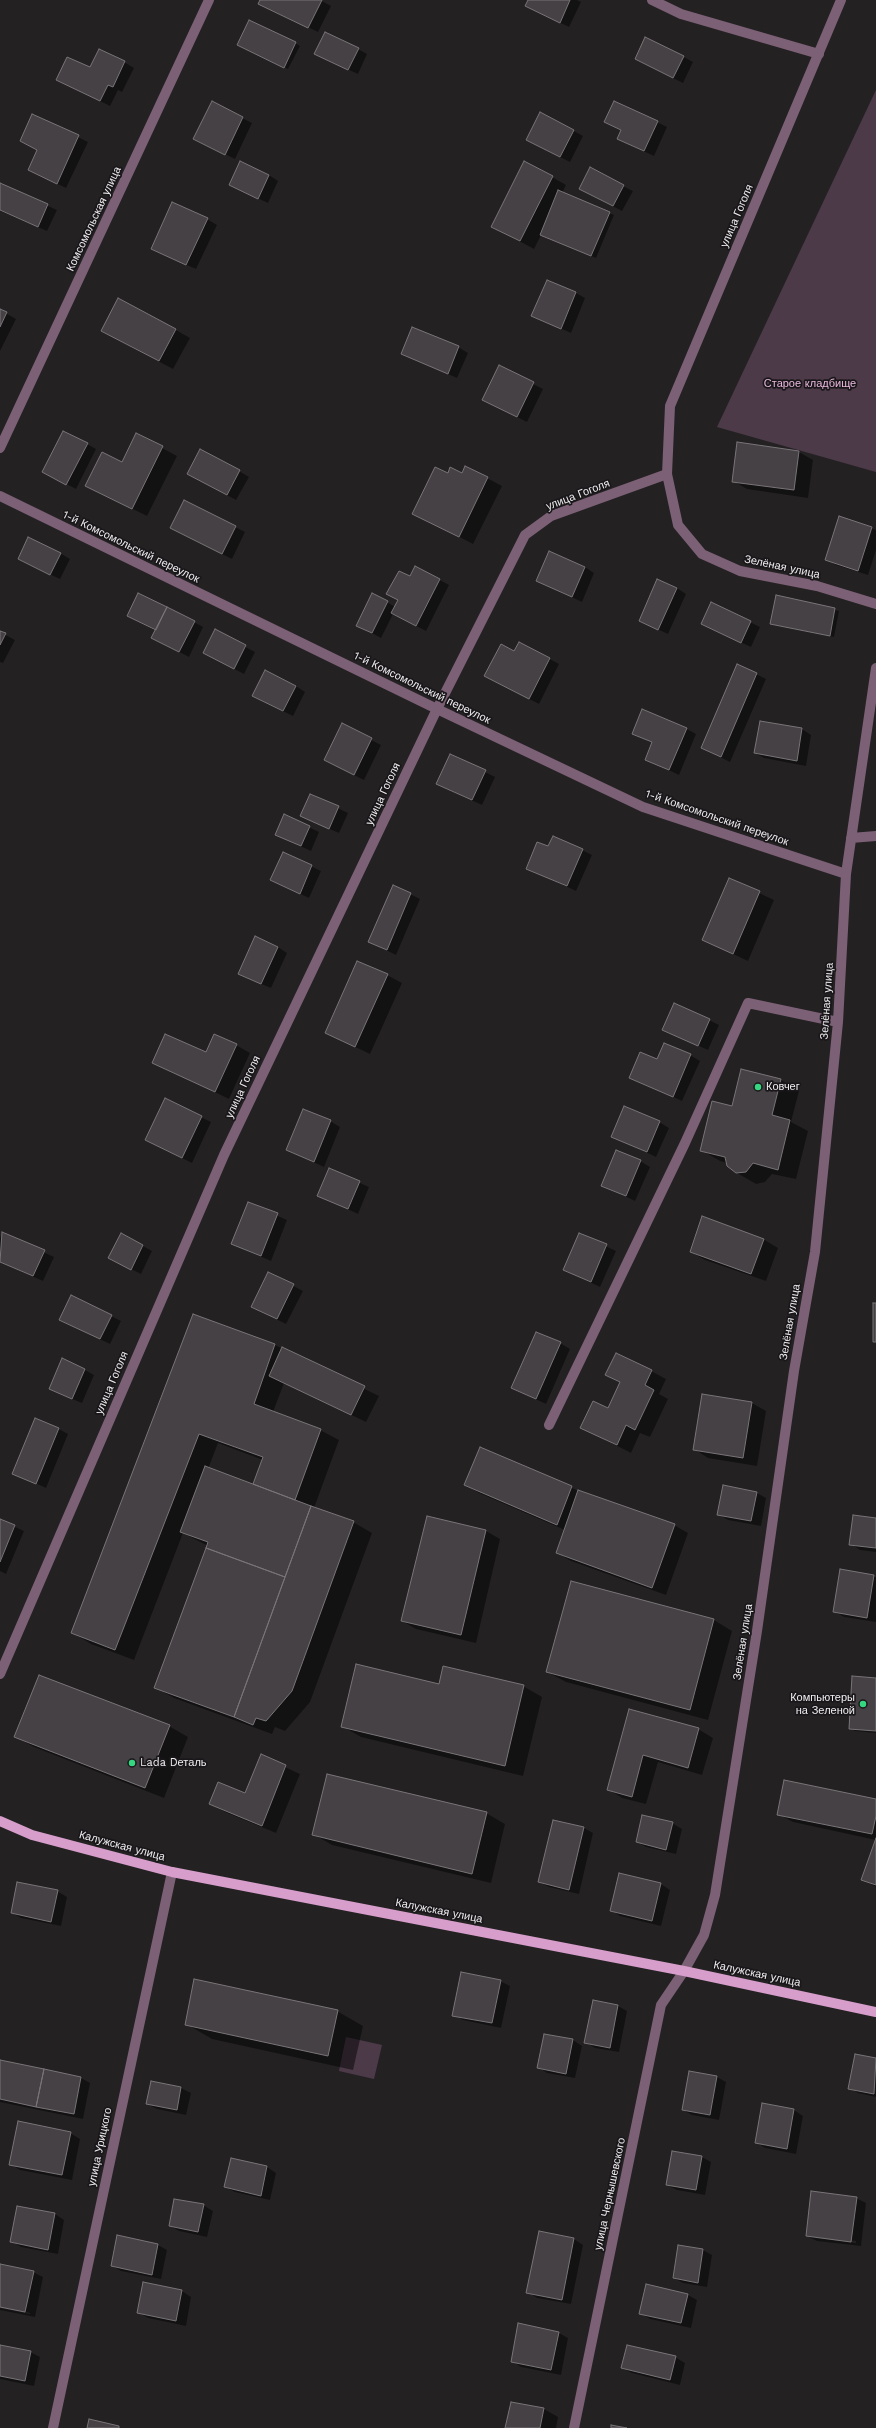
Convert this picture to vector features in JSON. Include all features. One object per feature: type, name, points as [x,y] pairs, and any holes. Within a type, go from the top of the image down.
[{"type":"main road","name":"Калужская улица","points":[[0,1821],[32,1835],[172,1872],[684,1971],[876,2012]]},
{"type":"street","name":"Комсомольская улица","points":[[0,448],[209,0]]},
{"type":"street","points":[[652,0],[681,14],[819,54]]},
{"type":"street","name":"улица Гоголя","points":[[0,1674],[224,1155],[437,709],[525,535],[551,516],[667,474],[670,406],[841,0]]},
{"type":"street","name":"Зелёная улица","points":[[667,474],[678,525],[702,554],[740,571],[817,586],[876,604]]},
{"type":"street","name":"1-й Комсомольский переулок","points":[[0,496],[437,709],[643,806],[846,874]]},
{"type":"street","name":"Зелёная улица","points":[[684,1971],[704,1935],[715,1895],[757,1631],[794,1371],[815,1252],[838,1022],[846,874],[876,668]]},
{"type":"street","points":[[851,838],[876,836]]},
{"type":"street","points":[[549,1424],[685,1143],[748,1003],[838,1022]]},
{"type":"street","name":"улица Урицкого","points":[[53,2428],[172,1872]]},
{"type":"street","name":"улица Чернышевского","points":[[574,2428],[661,2005],[684,1971]]},
{"type":"green space","name":"Старое кладбище","points":[[876,90],[876,472],[717,427]]},
{"type":"green space","points":[[346,2037],[382,2045],[374,2079],[339,2071]]},
{"type":"building","points":[[260,0],[322,0],[308,28],[258,4]]},
{"type":"building","points":[[528,0],[570,0],[560,23],[525,6]]},
{"type":"building","points":[[249,20],[296,42],[284,68],[237,45]]},
{"type":"building","points":[[325,32],[359,48],[348,70],[314,54]]},
{"type":"building","points":[[645,37],[684,56],[673,78],[635,59]]},
{"type":"building","points":[[99,49],[125,61],[113,87],[108,85],[100,101],[56,80],[67,57],[90,67]]},
{"type":"building","points":[[212,101],[243,117],[225,155],[193,139]]},
{"type":"building","points":[[614,101],[658,121],[644,151],[617,139],[621,130],[604,122]]},
{"type":"building","points":[[540,112],[574,130],[560,157],[526,140]]},
{"type":"building","points":[[32,114],[79,135],[57,184],[28,170],[37,150],[20,141]]},
{"type":"building","points":[[240,161],[269,175],[258,199],[229,185]]},
{"type":"building","points":[[524,161],[553,176],[520,241],[491,227]]},
{"type":"building","points":[[590,167],[624,185],[613,206],[579,189]]},
{"type":"building","points":[[0,183],[48,204],[38,227],[0,210]]},
{"type":"building","points":[[558,190],[610,212],[591,256],[540,235]]},
{"type":"building","points":[[172,202],[208,218],[186,265],[151,249]]},
{"type":"building","points":[[547,280],[576,292],[561,329],[531,316]]},
{"type":"building","points":[[118,298],[176,329],[159,361],[101,331]]},
{"type":"building","points":[[0,309],[7,312],[0,327]]},
{"type":"building","points":[[412,327],[459,346],[448,374],[401,354]]},
{"type":"building","points":[[499,365],[534,382],[517,417],[482,400]]},
{"type":"building","points":[[63,431],[88,443],[66,485],[42,472]]},
{"type":"building","points":[[136,433],[163,446],[132,509],[85,486],[102,452],[122,462]]},
{"type":"building","points":[[737,442],[799,451],[794,490],[732,482]]},
{"type":"building","points":[[200,449],[240,470],[227,495],[187,474]]},
{"type":"building","points":[[465,466],[488,477],[459,537],[412,514],[435,467],[448,473],[450,467],[462,473]]},
{"type":"building","points":[[184,500],[236,526],[222,554],[170,528]]},
{"type":"building","points":[[839,516],[872,527],[858,571],[825,560]]},
{"type":"building","points":[[28,537],[61,553],[50,575],[18,559]]},
{"type":"building","points":[[549,551],[585,567],[572,597],[536,581]]},
{"type":"building","points":[[415,566],[440,579],[416,626],[391,613],[398,600],[386,594],[399,571],[410,576]]},
{"type":"building","points":[[657,579],[677,588],[658,630],[639,621]]},
{"type":"building","points":[[138,593],[167,607],[156,630],[127,616]]},
{"type":"building","points":[[372,593],[388,601],[372,633],[356,626]]},
{"type":"building","points":[[776,595],[835,608],[830,636],[770,624]]},
{"type":"building","points":[[711,602],[751,621],[741,643],[701,624]]},
{"type":"building","points":[[167,607],[195,621],[179,652],[151,638]]},
{"type":"building","points":[[215,629],[246,645],[234,669],[203,653]]},
{"type":"building","points":[[0,631],[6,633],[0,645]]},
{"type":"building","points":[[519,642],[550,658],[529,699],[484,676],[501,644],[514,651]]},
{"type":"building","points":[[737,664],[757,673],[721,757],[701,748]]},
{"type":"building","points":[[265,670],[296,686],[283,711],[252,696]]},
{"type":"building","points":[[642,709],[687,728],[669,770],[645,760],[652,742],[632,734]]},
{"type":"building","points":[[760,721],[802,728],[797,761],[754,753]]},
{"type":"building","points":[[342,723],[372,738],[354,775],[324,760]]},
{"type":"building","points":[[450,754],[486,770],[472,800],[436,784]]},
{"type":"building","points":[[310,794],[339,806],[329,829],[300,816]]},
{"type":"building","points":[[284,814],[310,826],[301,846],[275,835]]},
{"type":"building","points":[[553,836],[583,849],[567,886],[526,869],[537,842],[548,846]]},
{"type":"building","points":[[283,852],[312,865],[300,894],[270,880]]},
{"type":"building","points":[[729,878],[760,891],[733,954],[702,940]]},
{"type":"building","points":[[393,885],[411,893],[387,950],[368,942]]},
{"type":"building","points":[[255,936],[278,947],[261,984],[238,974]]},
{"type":"building","points":[[357,961],[388,974],[355,1047],[325,1033]]},
{"type":"building","points":[[674,1003],[710,1019],[698,1046],[662,1030]]},
{"type":"building","points":[[165,1034],[206,1052],[214,1034],[237,1044],[215,1092],[152,1063]]},
{"type":"building","points":[[664,1043],[691,1054],[673,1097],[629,1078],[640,1052],[657,1059]]},
{"type":"building","points":[[741,1069],[781,1079],[772,1115],[790,1120],[778,1170],[753,1163],[746,1172],[736,1173],[727,1166],[725,1157],[700,1151],[712,1101],[732,1106]]},
{"type":"building","points":[[165,1098],[202,1116],[182,1158],[145,1140]]},
{"type":"building","points":[[624,1106],[660,1121],[647,1152],[611,1137]]},
{"type":"building","points":[[303,1109],[331,1120],[314,1162],[286,1150]]},
{"type":"building","points":[[616,1150],[641,1160],[626,1196],[601,1186]]},
{"type":"building","points":[[329,1168],[360,1181],[348,1209],[317,1196]]},
{"type":"building","points":[[248,1202],[278,1213],[261,1256],[231,1244]]},
{"type":"building","points":[[702,1216],[764,1239],[751,1274],[690,1252]]},
{"type":"building","points":[[2,1232],[45,1250],[33,1276],[0,1262]]},
{"type":"building","points":[[121,1233],[143,1245],[131,1270],[108,1258]]},
{"type":"building","points":[[579,1233],[607,1244],[591,1282],[563,1270]]},
{"type":"building","points":[[268,1272],[294,1284],[277,1319],[251,1307]]},
{"type":"building","points":[[71,1295],[112,1315],[100,1339],[59,1320]]},
{"type":"building","points":[[873,1303],[876,1303],[876,1342],[873,1342]]},
{"type":"building","points":[[193,1314],[275,1344],[254,1404],[321,1429],[295,1500],[253,1484],[263,1457],[199,1434],[115,1650],[71,1633]]},
{"type":"building","points":[[536,1332],[561,1342],[536,1399],[511,1388]]},
{"type":"building","points":[[282,1347],[365,1386],[351,1415],[269,1376]]},
{"type":"building","points":[[616,1353],[652,1370],[645,1385],[654,1390],[635,1430],[626,1425],[617,1445],[580,1428],[593,1401],[608,1408],[620,1382],[605,1375]]},
{"type":"building","points":[[62,1358],[85,1369],[72,1399],[49,1389]]},
{"type":"building","points":[[702,1394],[752,1402],[743,1458],[693,1450]]},
{"type":"building","points":[[35,1418],[59,1428],[36,1484],[12,1474]]},
{"type":"building","points":[[480,1447],[572,1486],[557,1525],[464,1485]]},
{"type":"building","points":[[205,1466],[311,1506],[285,1577],[206,1548],[208,1542],[180,1532]]},
{"type":"building","points":[[723,1485],[757,1492],[751,1521],[717,1515]]},
{"type":"building","points":[[578,1490],[675,1524],[652,1588],[556,1553]]},
{"type":"building","points":[[311,1506],[354,1521],[292,1691],[266,1721],[256,1718],[253,1725],[234,1717]]},
{"type":"building","points":[[853,1515],[876,1518],[876,1548],[849,1545]]},
{"type":"building","points":[[427,1516],[486,1530],[461,1635],[401,1621]]},
{"type":"building","points":[[0,1519],[15,1525],[0,1562]]},
{"type":"building","points":[[206,1548],[285,1577],[234,1717],[154,1688]]},
{"type":"building","points":[[840,1569],[874,1575],[867,1618],[833,1612]]},
{"type":"building","points":[[571,1581],[714,1619],[690,1710],[546,1672]]},
{"type":"building","points":[[356,1664],[439,1684],[443,1666],[524,1685],[505,1766],[341,1727]]},
{"type":"building","points":[[39,1675],[170,1725],[145,1788],[14,1737]]},
{"type":"building","name":"Компьютеры на Зеленой","points":[[852,1676],[876,1678],[876,1731],[849,1729]]},
{"type":"building","points":[[629,1709],[699,1728],[688,1768],[643,1755],[632,1797],[607,1790]]},
{"type":"building","points":[[261,1754],[286,1765],[262,1826],[209,1804],[218,1782],[245,1793]]},
{"type":"building","points":[[327,1774],[487,1812],[472,1874],[312,1835]]},
{"type":"building","points":[[784,1780],[876,1799],[876,1816],[872,1834],[777,1815]]},
{"type":"building","points":[[642,1815],[673,1822],[666,1850],[636,1842]]},
{"type":"building","points":[[553,1820],[584,1827],[569,1890],[538,1882]]},
{"type":"building","points":[[876,1838],[876,1885],[861,1880]]},
{"type":"building","points":[[619,1873],[661,1883],[652,1921],[610,1911]]},
{"type":"building","points":[[17,1882],[58,1890],[51,1922],[11,1913]]},
{"type":"building","points":[[461,1972],[501,1980],[492,2023],[452,2016]]},
{"type":"building","points":[[194,1979],[338,2010],[328,2056],[185,2025]]},
{"type":"building","points":[[593,2000],[618,2005],[610,2048],[584,2043]]},
{"type":"building","points":[[544,2034],[573,2039],[566,2074],[537,2068]]},
{"type":"building","points":[[855,2054],[876,2058],[874,2094],[848,2089]]},
{"type":"building","points":[[0,2060],[44,2069],[36,2107],[0,2099]]},
{"type":"building","points":[[44,2069],[81,2077],[74,2114],[36,2107]]},
{"type":"building","points":[[689,2071],[717,2076],[710,2115],[682,2110]]},
{"type":"building","points":[[151,2081],[181,2087],[177,2110],[146,2104]]},
{"type":"building","points":[[762,2103],[794,2109],[787,2149],[755,2143]]},
{"type":"building","points":[[18,2121],[71,2132],[62,2175],[9,2165]]},
{"type":"building","points":[[672,2151],[702,2156],[696,2190],[666,2185]]},
{"type":"building","points":[[231,2158],[267,2166],[261,2196],[224,2187]]},
{"type":"building","points":[[811,2191],[857,2197],[851,2242],[806,2236]]},
{"type":"building","points":[[174,2199],[204,2204],[198,2232],[169,2226]]},
{"type":"building","points":[[17,2206],[55,2213],[48,2250],[10,2242]]},
{"type":"building","points":[[539,2231],[574,2238],[562,2300],[526,2293]]},
{"type":"building","points":[[117,2235],[158,2244],[152,2275],[111,2266]]},
{"type":"building","points":[[678,2245],[703,2249],[698,2283],[673,2278]]},
{"type":"building","points":[[0,2264],[34,2271],[25,2312],[0,2307]]},
{"type":"building","points":[[143,2282],[182,2290],[176,2321],[137,2313]]},
{"type":"building","points":[[646,2284],[688,2294],[681,2323],[639,2314]]},
{"type":"building","points":[[518,2323],[559,2332],[551,2370],[511,2362]]},
{"type":"building","points":[[0,2345],[31,2351],[25,2381],[0,2376]]},
{"type":"building","points":[[627,2345],[676,2356],[670,2380],[621,2368]]},
{"type":"building","points":[[511,2402],[544,2408],[540,2428],[505,2428]]},
{"type":"building","points":[[89,2419],[119,2426],[119,2428],[87,2428]]},
{"type":"building","points":[[611,2425],[627,2428],[611,2428]]},
{"type":"place","name":"Ковчег","points":[[758,1087]]},
{"type":"place","name":"Компьютеры на Зеленой","points":[[863,1704]]},
{"type":"place","name":"Lada Dеталь","points":[[132,1763]]}]
